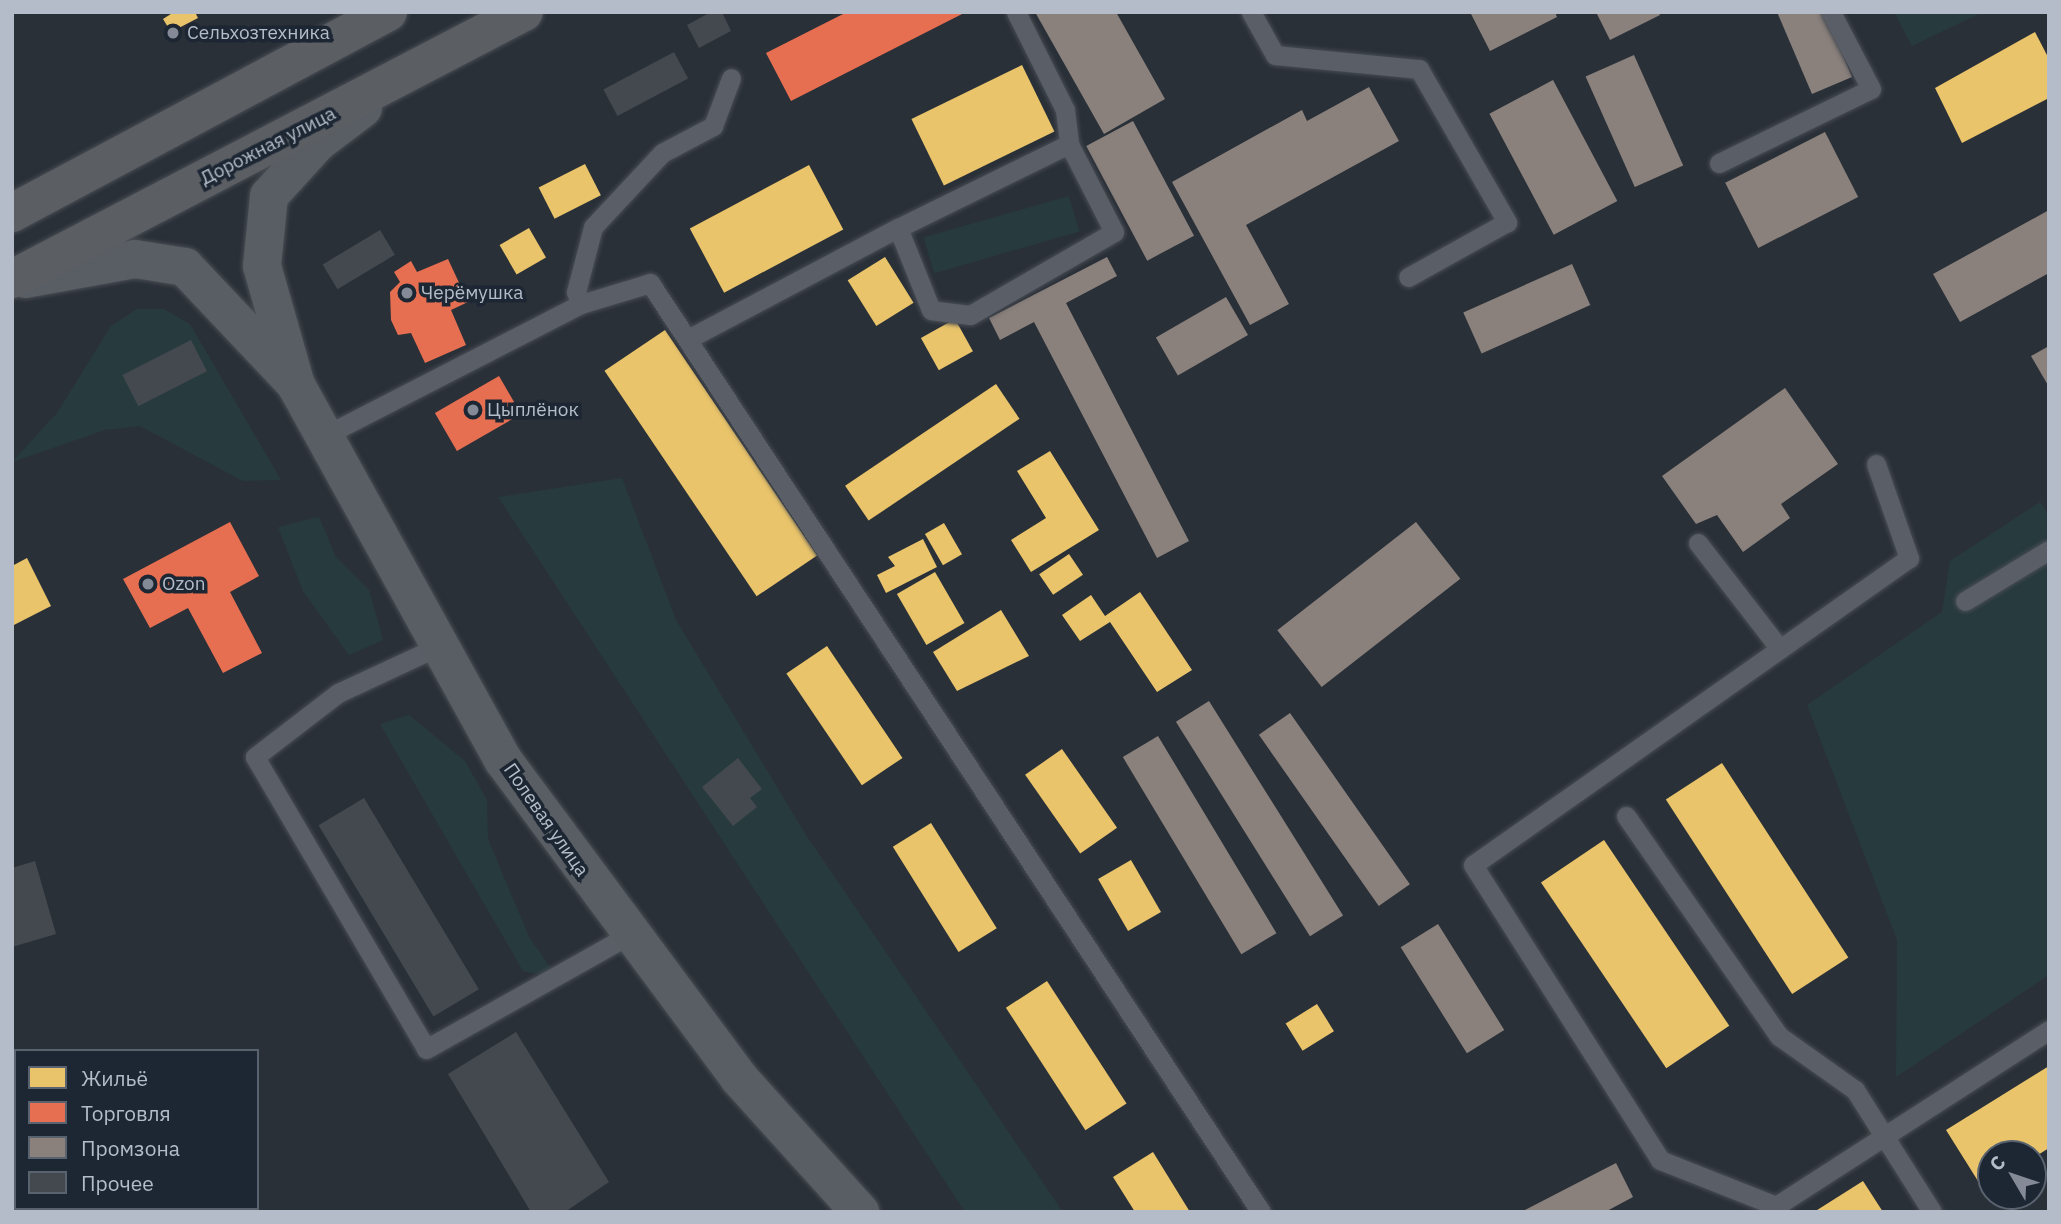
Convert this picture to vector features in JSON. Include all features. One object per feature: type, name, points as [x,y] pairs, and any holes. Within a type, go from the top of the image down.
[{"type":"highway","points":[[12,212],[388,12]]},
{"type":"highway","name":"Дорожная улица","points":[[12,280],[524,12]]},
{"type":"main road","points":[[296,385],[262,266],[270,196],[318,142],[412,71]]},
{"type":"main road","points":[[12,280],[135,259],[185,267],[296,385]]},
{"type":"main road","name":"Полевая улица","points":[[296,385],[322,437],[503,760],[629,935],[739,1078],[860,1212]]},
{"type":"lane","points":[[898,228],[931,310],[970,315],[1114,232],[1069,144],[1065,110],[1016,12]]},
{"type":"lane","points":[[1251,12],[1275,55],[1419,69],[1507,222],[1408,277]]},
{"type":"lane","points":[[1719,163],[1871,89],[1831,12]]},
{"type":"lane","points":[[581,304],[576,292],[593,227],[662,153],[713,126],[731,78]]},
{"type":"lane","points":[[688,339],[898,228],[1069,144]]},
{"type":"lane","points":[[322,437],[581,304],[650,283],[1261,1212]]},
{"type":"lane","points":[[1876,464],[1909,558],[1473,865],[1660,1160],[1776,1206],[2049,1030]]},
{"type":"lane","points":[[1698,543],[1780,649]]},
{"type":"lane","points":[[1965,601],[2049,550]]},
{"type":"lane","points":[[439,646],[338,693],[254,757],[426,1049],[629,935]]},
{"type":"lane","points":[[1626,816],[1779,1036],[1855,1090],[1880,1137],[1931,1212]]},
{"type":"green space","points":[[1894,12],[1983,12],[1912,46]]},
{"type":"green space","points":[[1069,196],[1079,232],[934,273],[924,238]]},
{"type":"green space","points":[[137,309],[164,309],[190,324],[281,480],[243,481],[140,426],[105,430],[12,462],[57,413],[111,326]]},
{"type":"green space","points":[[622,478],[676,620],[806,835],[1063,1212],[965,1212],[498,497]]},
{"type":"green space","points":[[2040,502],[2049,516],[2049,975],[1896,1077],[1897,940],[1807,705],[1942,612],[1950,561]]},
{"type":"green space","points":[[319,517],[336,557],[369,590],[383,640],[349,655],[303,591],[278,527]]},
{"type":"green space","points":[[409,715],[465,761],[487,800],[488,839],[529,937],[557,977],[523,971],[380,724]]},
{"type":"building: Жильё","points":[[174,12],[195,12],[198,18],[171,32],[163,19]]},
{"type":"building: Жильё","points":[[2035,32],[2049,59],[2049,98],[1962,143],[1935,88]]},
{"type":"building: Жильё","points":[[1022,65],[1054,132],[944,185],[911,119]]},
{"type":"building: Жильё","points":[[585,164],[601,195],[555,219],[539,188]]},
{"type":"building: Жильё","points":[[809,165],[843,229],[724,293],[690,228]]},
{"type":"building: Жильё","points":[[529,228],[546,257],[517,274],[500,245]]},
{"type":"building: Жильё","points":[[885,257],[914,303],[876,326],[848,280]]},
{"type":"building: Жильё","points":[[955,319],[973,351],[939,370],[921,338]]},
{"type":"building: Жильё","points":[[665,330],[817,555],[757,596],[604,371]]},
{"type":"building: Жильё","points":[[996,384],[1019,419],[869,521],[845,486]]},
{"type":"building: Жильё","points":[[1050,451],[1099,530],[1031,572],[1011,540],[1046,518],[1017,471]]},
{"type":"building: Жильё","points":[[944,523],[962,554],[943,565],[925,534]]},
{"type":"building: Жильё","points":[[923,539],[937,567],[886,593],[877,575],[895,566],[888,557]]},
{"type":"building: Жильё","points":[[1069,554],[1083,575],[1053,595],[1039,574]]},
{"type":"building: Жильё","points":[[27,558],[51,606],[12,626],[12,566]]},
{"type":"building: Жильё","points":[[935,572],[964,623],[926,645],[897,594]]},
{"type":"building: Жильё","points":[[1140,592],[1192,670],[1157,692],[1110,622],[1080,641],[1062,615],[1091,595],[1105,616]]},
{"type":"building: Жильё","points":[[1001,610],[1029,656],[957,691],[933,652]]},
{"type":"building: Жильё","points":[[827,646],[902,758],[862,785],[786,673]]},
{"type":"building: Жильё","points":[[1062,749],[1117,828],[1080,853],[1025,775]]},
{"type":"building: Жильё","points":[[1722,763],[1848,958],[1792,994],[1666,799]]},
{"type":"building: Жильё","points":[[931,823],[997,928],[959,952],[893,847]]},
{"type":"building: Жильё","points":[[1604,840],[1729,1026],[1666,1068],[1541,882]]},
{"type":"building: Жильё","points":[[1131,860],[1161,912],[1128,931],[1098,879]]},
{"type":"building: Жильё","points":[[1047,981],[1127,1103],[1085,1130],[1006,1008]]},
{"type":"building: Жильё","points":[[1317,1004],[1334,1031],[1303,1051],[1286,1024]]},
{"type":"building: Жильё","points":[[2049,1066],[2047,1149],[2047,1140],[1977,1140],[1977,1179],[1946,1130]]},
{"type":"building: Жильё","points":[[1153,1152],[1190,1212],[1135,1212],[1113,1177]]},
{"type":"building: Жильё","points":[[1863,1181],[1883,1212],[1814,1212]]},
{"type":"building: Торговля","points":[[847,12],[966,12],[791,101],[766,53]]},
{"type":"building: Торговля","points":[[448,259],[468,302],[451,310],[466,345],[425,363],[411,333],[398,335],[391,320],[390,292],[400,282],[394,272],[411,261],[417,272]]},
{"type":"building: Торговля","points":[[499,376],[521,414],[457,451],[435,413]]},
{"type":"building: Торговля","points":[[230,522],[259,576],[230,592],[262,653],[223,673],[188,608],[150,628],[123,579]]},
{"type":"building: Промзона","points":[[1035,12],[1116,12],[1165,99],[1104,134]]},
{"type":"building: Промзона","points":[[1470,12],[1555,12],[1557,17],[1490,51]]},
{"type":"building: Промзона","points":[[1596,12],[1659,12],[1660,15],[1610,40]]},
{"type":"building: Промзона","points":[[1777,12],[1825,12],[1852,77],[1812,94]]},
{"type":"building: Промзона","points":[[1634,55],[1683,166],[1635,187],[1586,77]]},
{"type":"building: Промзона","points":[[1553,80],[1617,201],[1554,235],[1489,114]]},
{"type":"building: Промзона","points":[[1369,87],[1399,141],[1246,225],[1289,304],[1250,325],[1172,182],[1302,110],[1307,121]]},
{"type":"building: Промзона","points":[[1133,121],[1194,236],[1147,261],[1086,146]]},
{"type":"building: Промзона","points":[[1825,132],[1858,197],[1758,248],[1725,183]]},
{"type":"building: Промзона","points":[[2049,210],[2049,273],[1960,322],[1933,274]]},
{"type":"building: Промзона","points":[[1107,257],[1117,276],[1066,303],[1189,541],[1157,558],[1034,322],[1000,340],[989,318]]},
{"type":"building: Промзона","points":[[1572,264],[1590,305],[1482,354],[1463,312]]},
{"type":"building: Промзона","points":[[1226,297],[1248,335],[1178,376],[1156,338]]},
{"type":"building: Промзона","points":[[2049,346],[2049,387],[2031,356]]},
{"type":"building: Промзона","points":[[1785,388],[1838,464],[1781,504],[1790,518],[1743,552],[1717,515],[1696,524],[1662,476]]},
{"type":"building: Промзона","points":[[1416,522],[1460,579],[1322,687],[1277,630]]},
{"type":"building: Промзона","points":[[1209,701],[1343,916],[1310,936],[1176,722]]},
{"type":"building: Промзона","points":[[1290,713],[1410,884],[1379,906],[1259,735]]},
{"type":"building: Промзона","points":[[1158,736],[1276,933],[1241,954],[1123,757]]},
{"type":"building: Промзона","points":[[1438,924],[1504,1030],[1467,1053],[1401,947]]},
{"type":"building: Промзона","points":[[1616,1163],[1633,1197],[1605,1212],[1521,1212]]},
{"type":"building: Прочее","points":[[711,12],[722,12],[731,31],[699,48],[687,25]]},
{"type":"building: Прочее","points":[[674,52],[688,78],[617,116],[603,90]]},
{"type":"building: Прочее","points":[[380,230],[395,255],[338,289],[323,265]]},
{"type":"building: Прочее","points":[[191,340],[207,371],[138,406],[122,375]]},
{"type":"building: Прочее","points":[[738,758],[762,789],[750,798],[757,807],[733,826],[702,787]]},
{"type":"building: Прочее","points":[[364,798],[479,989],[433,1016],[319,825]]},
{"type":"building: Прочее","points":[[35,861],[56,934],[12,947],[12,868]]},
{"type":"building: Прочее","points":[[516,1032],[609,1182],[565,1212],[531,1212],[448,1074]]},
{"type":"building: Прочее","points":[[14,1069],[14,1107],[12,1070]]},
{"type":"building: Прочее","points":[[14,1131],[14,1179],[12,1179]]},
{"type":"building: Прочее","points":[[14,1208],[72,1212],[12,1212]]},
{"type":"place","name":"Сельхозтехника","points":[[173,33]]},
{"type":"place","name":"Черёмушка","points":[[407,293]]},
{"type":"place","name":"Цыплёнок","points":[[473,410]]},
{"type":"place","name":"Ozon","points":[[148,584]]}]
